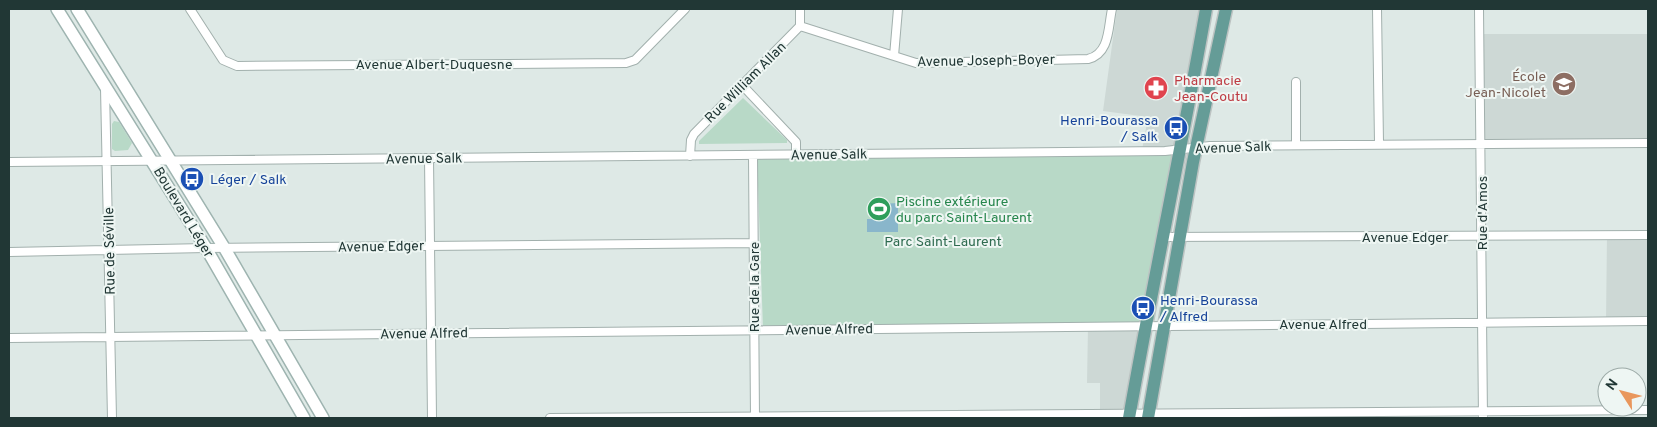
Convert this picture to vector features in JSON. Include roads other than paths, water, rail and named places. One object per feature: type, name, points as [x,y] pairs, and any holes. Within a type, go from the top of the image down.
[{"type":"main road","name":"Boulevard Léger","points":[[58,9],[206,248],[304,418]]},
{"type":"main road","name":"Boulevard Léger","points":[[77,9],[225,249],[323,418]]},
{"type":"main road","points":[[1130,416],[1206,9]]},
{"type":"main road","points":[[1148,416],[1196,148],[1226,9]]},
{"type":"street","name":"Avenue Albert-Duquesne","points":[[190,9],[223,60],[237,66],[626,63],[634,60],[685,9]]},
{"type":"street","points":[[800,9],[800,26]]},
{"type":"street","points":[[894,56],[898,9]]},
{"type":"street","name":"Avenue Joseph-Boyer","points":[[800,26],[916,62],[1088,59],[1095,57],[1104,48],[1112,9]]},
{"type":"street","points":[[1377,9],[1380,144]]},
{"type":"street","name":"Rue d'Amos","points":[[1479,9],[1482,144],[1483,415]]},
{"type":"street","name":"Rue William Allan","points":[[690,156],[691,140],[694,134],[800,26]]},
{"type":"street","points":[[1296,82],[1296,145]]},
{"type":"street","name":"Rue de Séville","points":[[105,84],[112,418]]},
{"type":"street","points":[[743,86],[796,142],[796,155]]},
{"type":"street","name":"Avenue Salk","points":[[9,162],[1165,151],[1196,148],[1296,145],[1648,143]]},
{"type":"street","name":"Rue de la Gare","points":[[753,155],[755,417]]},
{"type":"street","points":[[429,158],[432,246],[432,418]]},
{"type":"street","name":"Avenue Edger","points":[[1163,237],[1648,234]]},
{"type":"street","name":"Avenue Edger","points":[[9,252],[206,248],[754,243]]},
{"type":"street","name":"Avenue Alfred","points":[[9,338],[1648,321]]},
{"type":"street","points":[[550,418],[1483,415],[1648,410]]},
{"type":"water","points":[[898,203],[898,232],[867,232],[867,219],[880,219],[880,204]]},
{"type":"place","name":"École Jean-Nicolet","points":[[1564,84]]},
{"type":"place","name":"Pharmacie Jean-Coutu","points":[[1156,88]]},
{"type":"place","name":"Henri-Bourassa / Salk","points":[[1176,128]]},
{"type":"place","name":"Léger / Salk","points":[[192,179]]},
{"type":"place","name":"Piscine extérieure du parc Saint-Laurent","points":[[879,209]]},
{"type":"place","name":"Henri-Bourassa / Alfred","points":[[1143,308]]},
{"type":"park label","name":"Parc Saint-Laurent","points":[[943,241]]}]
